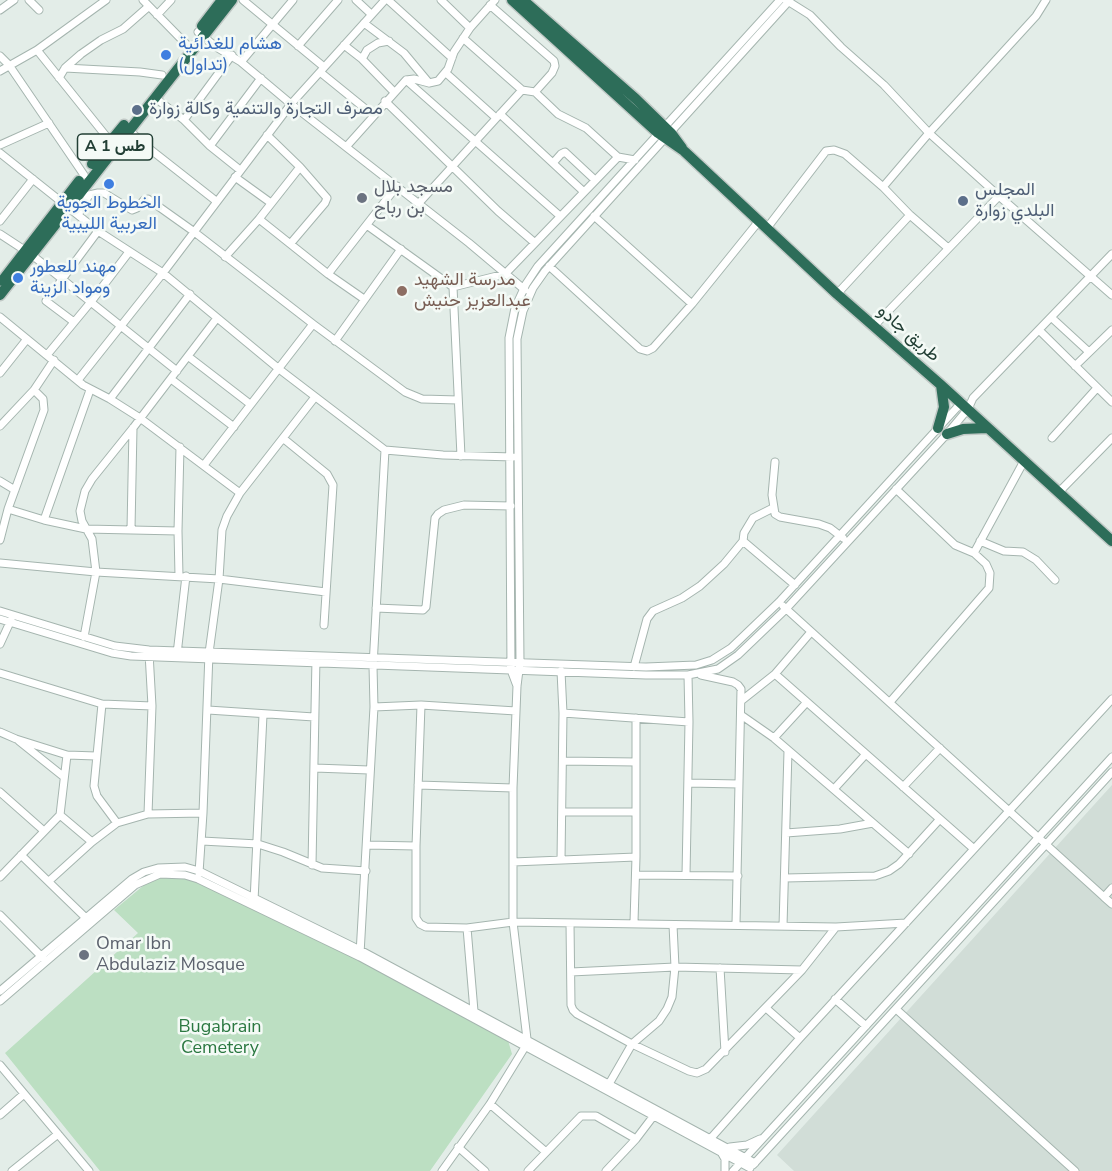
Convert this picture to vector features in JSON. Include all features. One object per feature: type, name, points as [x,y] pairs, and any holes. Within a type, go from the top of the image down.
[{"type":"highway","name":"A 1 طس","points":[[0,295],[65,204],[129,130],[200,35],[222,0]]},
{"type":"highway","name":"A 1 طس","points":[[65,204],[84,175],[162,75],[232,0]]},
{"type":"highway","name":"طريق جادو","points":[[512,0],[684,151],[873,327],[941,385],[1112,541]]},
{"type":"highway","name":"طريق جادو","points":[[527,1],[630,93],[664,133]]},
{"type":"highway","name":"A 1 طس","points":[[0,284],[28,253]]},
{"type":"highway","points":[[941,385],[944,407],[943,431],[987,428]]},
{"type":"street","points":[[0,10],[14,0]]},
{"type":"street","points":[[28,0],[39,10]]},
{"type":"street","points":[[0,71],[37,50],[106,0]]},
{"type":"street","points":[[143,0],[188,45]]},
{"type":"street","points":[[157,15],[171,0]]},
{"type":"street","points":[[243,0],[298,46],[373,115]]},
{"type":"street","points":[[241,62],[293,0]]},
{"type":"street","points":[[298,46],[338,0]]},
{"type":"street","points":[[356,0],[371,14]]},
{"type":"street","points":[[78,380],[163,273],[291,104],[371,14],[387,0],[452,58]]},
{"type":"street","points":[[441,0],[470,28]]},
{"type":"street","points":[[515,666],[517,339],[523,311],[530,294],[549,266],[780,0]]},
{"type":"street","points":[[883,187],[1036,16],[1046,0]]},
{"type":"street","points":[[442,1171],[490,1104],[525,1047],[527,1039],[513,922],[513,788],[517,686],[511,506],[515,457],[509,338],[515,308],[538,266],[635,160],[664,133],[788,1],[810,15],[830,37],[899,100],[929,133],[1112,295]]},
{"type":"street","points":[[346,147],[406,80],[435,82],[446,73],[463,38],[493,2],[554,61],[555,66],[552,73],[535,92]]},
{"type":"street","points":[[59,78],[65,68],[81,54],[101,40],[123,29],[148,7]]},
{"type":"street","points":[[364,23],[404,53],[429,83]]},
{"type":"street","points":[[200,35],[241,62],[530,294]]},
{"type":"street","points":[[463,38],[522,90],[535,92],[558,114],[586,128],[618,157],[635,160]]},
{"type":"street","points":[[362,59],[366,50],[378,43],[389,41]]},
{"type":"street","points":[[344,45],[362,59],[394,92]]},
{"type":"street","points":[[37,50],[110,141]]},
{"type":"street","points":[[184,120],[232,55]]},
{"type":"street","points":[[0,56],[9,65],[84,175]]},
{"type":"street","points":[[65,68],[162,75]]},
{"type":"street","points":[[446,73],[584,192]]},
{"type":"street","points":[[210,146],[261,78]]},
{"type":"street","points":[[406,80],[560,216]]},
{"type":"street","points":[[419,203],[522,90]]},
{"type":"street","points":[[153,97],[184,120],[210,146],[240,170]]},
{"type":"street","points":[[385,101],[498,211],[535,243]]},
{"type":"street","points":[[0,145],[49,123]]},
{"type":"street","points":[[129,130],[216,201]]},
{"type":"street","points":[[267,135],[300,166],[327,198],[291,243]]},
{"type":"street","points":[[549,266],[640,350],[647,351],[653,348],[693,304],[826,152],[838,150],[883,187],[910,215],[948,248]]},
{"type":"street","points":[[553,163],[561,153],[565,152],[595,180]]},
{"type":"street","points":[[0,153],[98,231],[163,273],[279,369],[385,450],[461,456],[515,457]]},
{"type":"street","points":[[453,287],[505,274],[618,157]]},
{"type":"street","points":[[225,257],[259,219],[300,166]]},
{"type":"street","points":[[235,177],[271,204]]},
{"type":"street","points":[[0,221],[33,179]]},
{"type":"street","points":[[328,274],[368,226],[397,186]]},
{"type":"street","points":[[78,215],[89,195],[104,194],[132,210],[148,199],[414,397],[458,400]]},
{"type":"street","points":[[873,327],[999,196]]},
{"type":"street","points":[[837,294],[910,215]]},
{"type":"street","points":[[594,216],[693,304]]},
{"type":"street","points":[[259,219],[328,274],[364,299]]},
{"type":"street","points":[[368,226],[453,287]]},
{"type":"street","points":[[75,322],[46,301],[98,231]]},
{"type":"street","points":[[0,234],[63,280],[177,371]]},
{"type":"street","points":[[335,340],[401,249]]},
{"type":"street","points":[[47,355],[129,252]]},
{"type":"street","points":[[515,666],[561,671],[688,675],[718,669],[729,662],[786,609],[896,489],[964,406],[1112,254]]},
{"type":"street","points":[[453,287],[461,456]]},
{"type":"street","points":[[110,399],[190,294]]},
{"type":"street","points":[[0,317],[90,390],[110,399],[140,418],[240,493]]},
{"type":"street","points":[[84,637],[96,572],[94,546],[82,521],[80,511],[84,491],[217,318]]},
{"type":"street","points":[[1052,318],[1089,352]]},
{"type":"street","points":[[204,465],[313,324]]},
{"type":"street","points":[[1039,330],[1112,402]]},
{"type":"street","points":[[1075,366],[1112,330]]},
{"type":"street","points":[[0,373],[27,339]]},
{"type":"street","points":[[189,357],[250,404]]},
{"type":"street","points":[[0,426],[33,390],[54,360]]},
{"type":"street","points":[[171,379],[234,427]]},
{"type":"street","points":[[1052,438],[1097,388]]},
{"type":"street","points":[[0,540],[8,509],[44,410],[43,399],[33,390]]},
{"type":"street","points":[[44,520],[90,390]]},
{"type":"street","points":[[198,875],[203,813],[209,655],[219,579],[222,530],[240,493],[315,397]]},
{"type":"street","points":[[131,530],[133,428]]},
{"type":"street","points":[[0,611],[11,618],[112,653],[515,666],[688,667],[712,660],[731,648],[779,602],[943,431]]},
{"type":"street","points":[[1059,492],[1112,438]]},
{"type":"street","points":[[284,439],[327,474],[333,485],[324,625]]},
{"type":"street","points":[[177,654],[182,576],[178,531],[180,447]]},
{"type":"street","points":[[360,954],[366,871],[369,770],[374,708],[376,608],[385,450]]},
{"type":"street","points":[[974,553],[1024,460]]},
{"type":"street","points":[[775,462],[773,508],[775,514],[830,528],[847,542]]},
{"type":"street","points":[[0,481],[15,490]]},
{"type":"street","points":[[890,702],[989,588],[990,573],[986,564],[974,553],[955,545],[896,489]]},
{"type":"street","points":[[376,608],[423,610],[426,607],[435,518],[438,514],[444,510],[464,505],[511,506]]},
{"type":"street","points":[[634,667],[647,620],[653,610],[681,598],[700,586],[724,564],[743,541],[744,533],[753,518],[773,508]]},
{"type":"street","points":[[8,509],[86,529],[178,531]]},
{"type":"street","points":[[743,541],[795,585]]},
{"type":"street","points":[[980,541],[1004,551],[1023,552],[1036,560],[1055,580]]},
{"type":"street","points":[[0,563],[96,572],[219,579],[326,592]]},
{"type":"street","points":[[779,602],[1112,904]]},
{"type":"street","points":[[0,644],[11,618]]},
{"type":"street","points":[[0,619],[11,618],[149,654]]},
{"type":"street","points":[[741,701],[775,674],[812,632]]},
{"type":"street","points":[[148,814],[152,705],[149,654]]},
{"type":"street","points":[[312,865],[316,659]]},
{"type":"street","points":[[561,671],[563,713],[561,860]]},
{"type":"street","points":[[0,673],[102,704],[152,705]]},
{"type":"street","points":[[698,674],[738,685],[741,689],[736,924]]},
{"type":"street","points":[[775,674],[974,849]]},
{"type":"street","points":[[686,875],[688,675]]},
{"type":"street","points":[[711,1138],[835,999],[1112,699]]},
{"type":"street","points":[[774,738],[807,702]]},
{"type":"street","points":[[102,704],[94,786],[97,796],[117,823]]},
{"type":"street","points":[[374,708],[421,705],[516,711]]},
{"type":"street","points":[[421,705],[416,918],[426,927],[467,928],[513,922],[634,922],[673,925],[836,927],[906,923]]},
{"type":"street","points":[[208,710],[314,717]]},
{"type":"street","points":[[563,713],[689,722]]},
{"type":"street","points":[[254,902],[262,715]]},
{"type":"street","points":[[741,715],[774,738],[909,854]]},
{"type":"street","points":[[634,922],[636,718]]},
{"type":"street","points":[[0,732],[67,755],[96,756]]},
{"type":"street","points":[[16,739],[64,777]]},
{"type":"street","points":[[903,787],[939,748]]},
{"type":"street","points":[[783,926],[788,751]]},
{"type":"street","points":[[834,789],[866,754]]},
{"type":"street","points":[[0,877],[60,815],[67,755]]},
{"type":"street","points":[[733,1171],[1112,757]]},
{"type":"street","points":[[563,761],[636,762]]},
{"type":"street","points":[[315,768],[369,770]]},
{"type":"street","points":[[360,954],[525,1047],[744,1160],[750,1167],[1112,772]]},
{"type":"street","points":[[688,783],[739,784]]},
{"type":"street","points":[[418,785],[513,788]]},
{"type":"street","points":[[0,792],[44,831]]},
{"type":"street","points":[[562,812],[636,812]]},
{"type":"street","points":[[49,881],[117,823],[148,814],[203,813]]},
{"type":"street","points":[[60,815],[92,842]]},
{"type":"street","points":[[784,878],[875,876],[899,864],[940,819]]},
{"type":"street","points":[[786,834],[873,824]]},
{"type":"street","points":[[201,841],[258,844],[322,868],[366,871]]},
{"type":"street","points":[[367,845],[416,846]]},
{"type":"street","points":[[21,855],[89,920]]},
{"type":"street","points":[[513,862],[636,857]]},
{"type":"street","points":[[0,1000],[132,879],[158,868],[185,867],[474,1011],[609,1084],[656,1113],[711,1138],[723,1149],[725,1171]]},
{"type":"street","points":[[636,875],[738,876]]},
{"type":"street","points":[[1104,897],[1112,888]]},
{"type":"street","points":[[0,915],[43,959]]},
{"type":"street","points":[[570,923],[571,1005],[573,1010],[632,1044],[697,1073],[706,1069],[766,1008],[802,970],[836,927]]},
{"type":"street","points":[[609,1084],[632,1044],[659,1021],[672,997],[675,967],[673,925]]},
{"type":"street","points":[[467,928],[474,1011]]},
{"type":"street","points":[[0,991],[43,959]]},
{"type":"street","points":[[571,972],[675,967],[802,970]]},
{"type":"street","points":[[720,968],[724,1052]]},
{"type":"street","points":[[835,999],[866,1026]]},
{"type":"street","points":[[766,1008],[800,1038]]},
{"type":"street","points":[[896,1009],[1075,1171]]},
{"type":"street","points":[[0,1065],[86,1170]]},
{"type":"street","points":[[0,1115],[24,1095]]},
{"type":"street","points":[[490,1104],[546,1152]]},
{"type":"street","points":[[606,1171],[636,1139],[656,1113]]},
{"type":"street","points":[[528,1171],[581,1116],[589,1114],[596,1116],[636,1139]]},
{"type":"street","points":[[12,1171],[58,1134]]},
{"type":"street","points":[[723,1149],[739,1147],[765,1137]]},
{"type":"street","points":[[458,1147],[485,1171]]},
{"type":"shaded area","points":[[1112,785],[1112,1171],[794,1171],[777,1155]]},
{"type":"green space","name":"Bugabrain Cemetery","points":[[163,877],[193,878],[353,955],[507,1037],[512,1054],[430,1171],[100,1171],[5,1053],[138,933],[114,910],[149,881]]},
{"type":"place","name":"هشام للغدائية (تداول)","points":[[166,55]]},
{"type":"place","name":"مصرف التجارة والتنمية وكالة زوارة","points":[[137,110]]},
{"type":"place","name":"الخطوط الجوية العربية الليبية","points":[[109,184]]},
{"type":"place","name":"مسجد بلال بن رباح","points":[[362,198]]},
{"type":"place","name":"المجلس البلدي زوارة","points":[[963,201]]},
{"type":"place","name":"مهند للعطور ومواد الزينة","points":[[18,278]]},
{"type":"place","name":"مدرسة الشهيد عبدالعزيز حنيش","points":[[402,291]]},
{"type":"place","name":"Omar Ibn Abdulaziz Mosque","points":[[84,955]]}]
